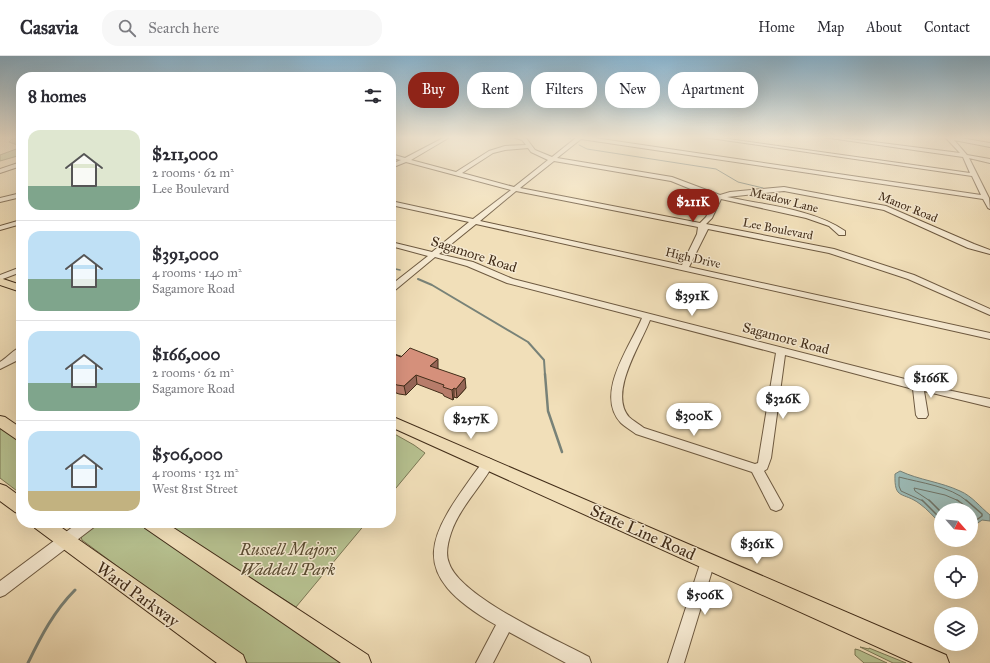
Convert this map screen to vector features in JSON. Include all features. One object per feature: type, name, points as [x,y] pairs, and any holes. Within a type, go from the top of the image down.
[{"type":"main road","points":[[2,277],[16,278]]},
{"type":"main road","points":[[2,277],[16,286]]},
{"type":"main road","points":[[0,421],[16,432]]},
{"type":"main road","name":"State Line Road","points":[[396,423],[938,663]]},
{"type":"main road","points":[[0,491],[16,503]]},
{"type":"main road","name":"Ward Parkway","points":[[48,528],[235,663]]},
{"type":"main road","points":[[158,528],[360,663]]},
{"type":"street","name":"Lee Boulevard","points":[[424,165],[515,189],[809,246],[864,260],[932,285],[990,312]]},
{"type":"street","points":[[454,173],[469,165]]},
{"type":"street","points":[[396,285],[545,165]]},
{"type":"street","name":"Meadow Lane","points":[[591,165],[672,179],[705,193],[808,216],[831,225],[842,233]]},
{"type":"street","points":[[769,165],[986,198]]},
{"type":"street","points":[[906,165],[974,175]]},
{"type":"street","points":[[969,165],[990,207]]},
{"type":"street","points":[[0,171],[16,166]]},
{"type":"street","name":"Manor Road","points":[[720,197],[730,194],[784,189],[868,204],[892,210],[971,246],[990,252]]},
{"type":"street","points":[[0,200],[16,196]]},
{"type":"street","points":[[684,268],[716,202],[720,197]]},
{"type":"street","name":"High Drive","points":[[396,204],[990,336]]},
{"type":"street","points":[[0,228],[16,223]]},
{"type":"street","name":"Sagamore Road","points":[[396,245],[478,267],[510,281],[918,386],[990,403]]},
{"type":"street","points":[[2,277],[16,271]]},
{"type":"street","points":[[647,316],[643,329],[617,382],[616,401],[623,417],[630,426],[640,431],[756,469],[763,466],[765,458],[781,351]]},
{"type":"street","points":[[0,366],[16,355]]},
{"type":"street","points":[[918,386],[922,415]]},
{"type":"street","points":[[488,463],[448,522],[443,534],[441,566],[456,587],[486,611],[583,663]]},
{"type":"street","points":[[756,469],[776,505]]},
{"type":"street","points":[[0,590],[82,528]]},
{"type":"street","points":[[676,663],[708,561]]},
{"type":"street","points":[[484,663],[506,622]]},
{"type":"green space","points":[[0,427],[16,438],[16,490],[0,478]]},
{"type":"green space","points":[[396,435],[425,453],[396,488]]},
{"type":"green space","points":[[91,528],[147,528],[345,663],[248,663],[82,540],[81,537]]},
{"type":"green space","name":"Russell Majors Waddell Park","points":[[173,528],[362,528],[296,607]]},
{"type":"green space","points":[[860,647],[869,648],[906,663],[893,663]]},
{"type":"green space","points":[[855,649],[887,663],[864,663],[855,655]]},
{"type":"water","points":[[900,471],[915,477],[945,485],[964,493],[976,503],[934,503],[934,517],[920,504],[898,492],[895,483],[895,474]]},
{"type":"water","points":[[978,504],[990,515],[990,521],[982,520],[978,523]]},
{"type":"building","points":[[410,348],[438,359],[430,366],[465,378],[456,389],[454,388],[452,390],[443,387],[444,385],[416,375],[404,386],[397,385],[396,355],[401,357]]},
{"type":"waterway","points":[[692,165],[716,169],[738,182],[763,188]]},
{"type":"waterway","points":[[773,191],[776,196]]},
{"type":"waterway","points":[[396,269],[400,270]]},
{"type":"waterway","points":[[418,279],[432,285],[528,342],[544,360],[545,375]]},
{"type":"waterway","points":[[545,374],[548,411],[562,452]]},
{"type":"waterway","points":[[28,663],[48,624],[67,598],[75,590]]}]
